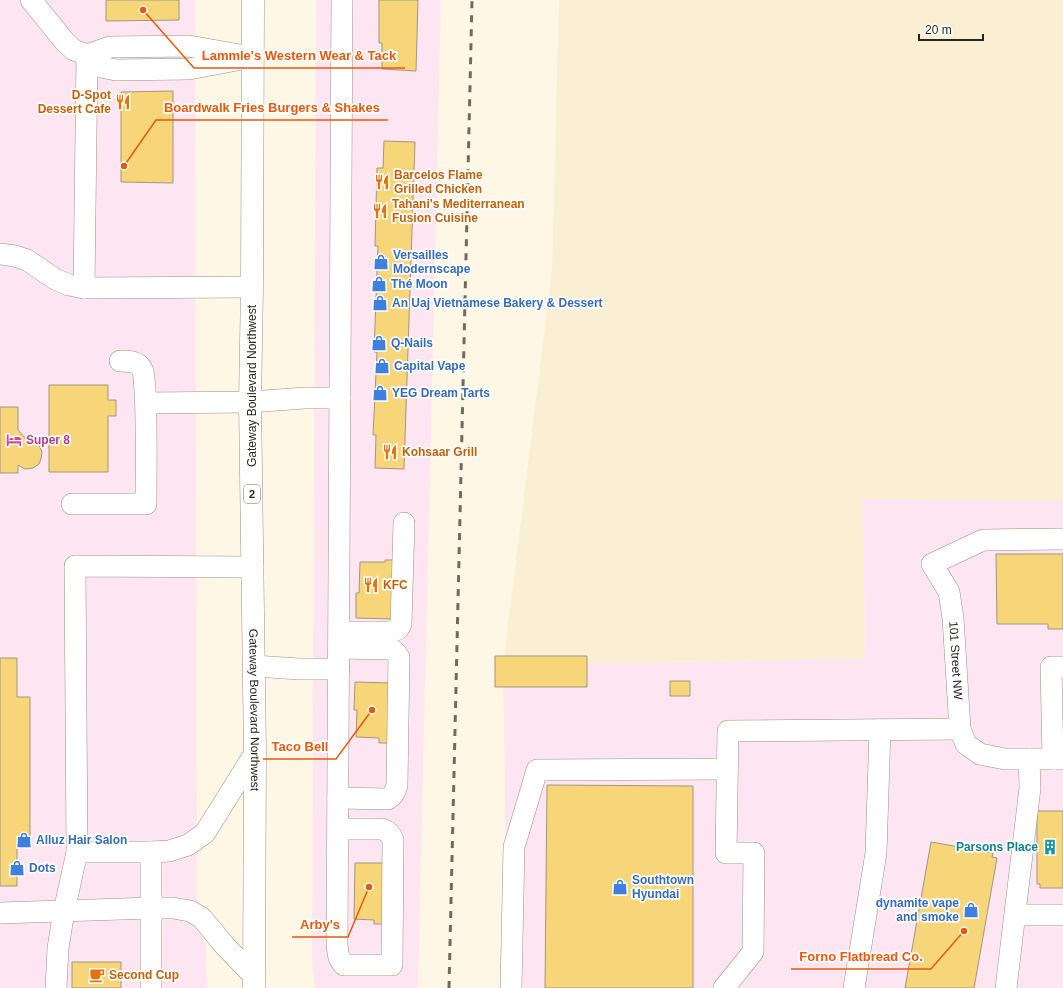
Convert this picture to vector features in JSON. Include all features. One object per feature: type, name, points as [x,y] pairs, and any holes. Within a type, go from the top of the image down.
[{"type":"highway","name":"Gateway Boulevard Northwest","points":[[253,0],[250,402],[255,753],[254,982]]},
{"type":"street","points":[[31,0],[66,43],[74,50],[87,55],[110,47],[189,46],[253,57]]},
{"type":"street","points":[[338,829],[382,829],[391,835],[393,840],[392,965],[344,965],[340,961],[337,945],[342,0]]},
{"type":"street","points":[[84,288],[87,55]]},
{"type":"street","points":[[0,254],[15,256],[27,260],[69,285],[84,288],[252,288]]},
{"type":"street","points":[[72,504],[146,504],[146,403],[144,375],[142,368],[137,363],[120,361]]},
{"type":"street","points":[[146,403],[250,402],[304,398],[340,398]]},
{"type":"street","points":[[339,640],[398,630],[401,624],[404,523]]},
{"type":"street","name":"101 Street NW","points":[[1029,759],[1005,759],[980,754],[966,744],[960,729],[953,618],[950,599],[948,592],[932,564],[983,540],[1063,539]]},
{"type":"street","points":[[56,988],[58,948],[64,911],[77,852],[75,566],[253,567]]},
{"type":"street","points":[[338,798],[388,799],[393,796],[395,792],[397,785],[399,665],[399,657],[391,649],[339,640]]},
{"type":"street","points":[[254,666],[299,669],[339,669]]},
{"type":"street","points":[[1006,988],[1030,788],[1029,759],[1058,759],[1051,667],[1063,667]]},
{"type":"street","points":[[724,988],[753,952],[754,853],[726,853],[728,731],[960,729]]},
{"type":"street","points":[[854,988],[876,853],[880,730]]},
{"type":"street","points":[[77,852],[169,851],[188,845],[205,833],[255,753]]},
{"type":"street","points":[[511,988],[514,847],[537,770],[727,769]]},
{"type":"street","points":[[151,852],[151,988]]},
{"type":"street","points":[[0,913],[152,908],[173,908],[190,911],[202,918],[254,982]]},
{"type":"street","points":[[1015,915],[1063,915]]},
{"type":"shaded area","points":[[0,0],[195,0],[197,927],[206,945],[207,988],[0,988]]},
{"type":"shaded area","points":[[316,0],[441,0],[418,988],[315,988],[312,963]]},
{"type":"shaded area","points":[[559,0],[1063,0],[1063,500],[863,499],[865,658],[503,665],[552,272]]},
{"type":"shaded area","points":[[863,499],[1063,500],[1063,988],[508,988],[503,665],[865,658]]},
{"type":"building","points":[[106,0],[179,0],[179,20],[106,21]]},
{"type":"building","points":[[379,0],[418,0],[416,71],[382,69],[382,43],[379,43]]},
{"type":"building","points":[[173,91],[173,183],[121,182],[121,92]]},
{"type":"building","points":[[384,141],[415,142],[404,469],[375,468],[376,435],[373,435],[377,352],[374,352],[378,246],[375,246],[377,168],[383,168]]},
{"type":"building","points":[[49,385],[108,385],[108,400],[116,400],[116,416],[108,416],[108,472],[49,472]]},
{"type":"building","name":"Super 8","points":[[0,407],[18,407],[18,430],[27,440],[35,442],[40,447],[42,452],[41,459],[39,464],[33,468],[25,469],[18,465],[18,473],[0,473]]},
{"type":"building","points":[[996,554],[1063,554],[1063,629],[1048,629],[1048,624],[997,624]]},
{"type":"building","points":[[385,560],[393,560],[392,619],[356,618],[356,593],[359,593],[360,562],[385,562]]},
{"type":"building","points":[[495,656],[587,656],[587,687],[495,687]]},
{"type":"building","points":[[0,658],[17,658],[17,697],[30,697],[30,845],[17,845],[17,886],[0,886]]},
{"type":"building","points":[[670,681],[690,681],[690,696],[670,696]]},
{"type":"building","points":[[355,682],[392,683],[391,743],[379,743],[379,738],[356,737],[357,710],[354,710]]},
{"type":"building","name":"Southtown Hyundai","points":[[547,785],[693,786],[693,988],[545,988]]},
{"type":"building","name":"Parsons Place","points":[[1037,811],[1063,811],[1063,888],[1040,888],[1040,884],[1037,884]]},
{"type":"building","points":[[931,842],[993,853],[992,857],[997,858],[974,988],[905,988]]},
{"type":"building","points":[[355,863],[385,863],[383,924],[374,924],[374,920],[354,919]]},
{"type":"building","name":"Second Cup","points":[[72,962],[121,962],[121,988],[72,988]]},
{"type":"railway","points":[[449,988],[472,0]]},
{"type":"place","name":"Lammle's Western Wear & Tack","points":[[143,10]]},
{"type":"place","name":"D-Spot Dessert Cafe","points":[[123,102]]},
{"type":"place","name":"Boardwalk Fries Burgers & Shakes","points":[[124,166]]},
{"type":"place","name":"Barcelos Flame Grilled Chicken","points":[[382,182]]},
{"type":"place","name":"Tahani's Mediterranean Fusion Cuisine","points":[[380,211]]},
{"type":"place","name":"Versailles Modernscape","points":[[381,262]]},
{"type":"place","name":"Thé Moon","points":[[379,284]]},
{"type":"place","name":"An Uaj Vietnamese Bakery & Dessert","points":[[380,303]]},
{"type":"place","name":"Q-Nails","points":[[379,343]]},
{"type":"place","name":"Capital Vape","points":[[382,366]]},
{"type":"place","name":"YEG Dream Tarts","points":[[380,393]]},
{"type":"place","name":"Super 8","points":[[14,440]]},
{"type":"place","name":"Kohsaar Grill","points":[[390,452]]},
{"type":"place","name":"KFC","points":[[371,585]]},
{"type":"place","name":"Taco Bell","points":[[372,710]]},
{"type":"place","name":"Alluz Hair Salon","points":[[24,840]]},
{"type":"place","name":"Parsons Place","points":[[1050,847]]},
{"type":"place","name":"Dots","points":[[17,868]]},
{"type":"place","name":"Arby's","points":[[369,887]]},
{"type":"place","name":"Southtown Hyundai","points":[[620,887]]},
{"type":"place","name":"dynamite vape and smoke","points":[[971,910]]},
{"type":"place","name":"Forno Flatbread Co.","points":[[964,931]]},
{"type":"place","name":"Second Cup","points":[[97,975]]}]
